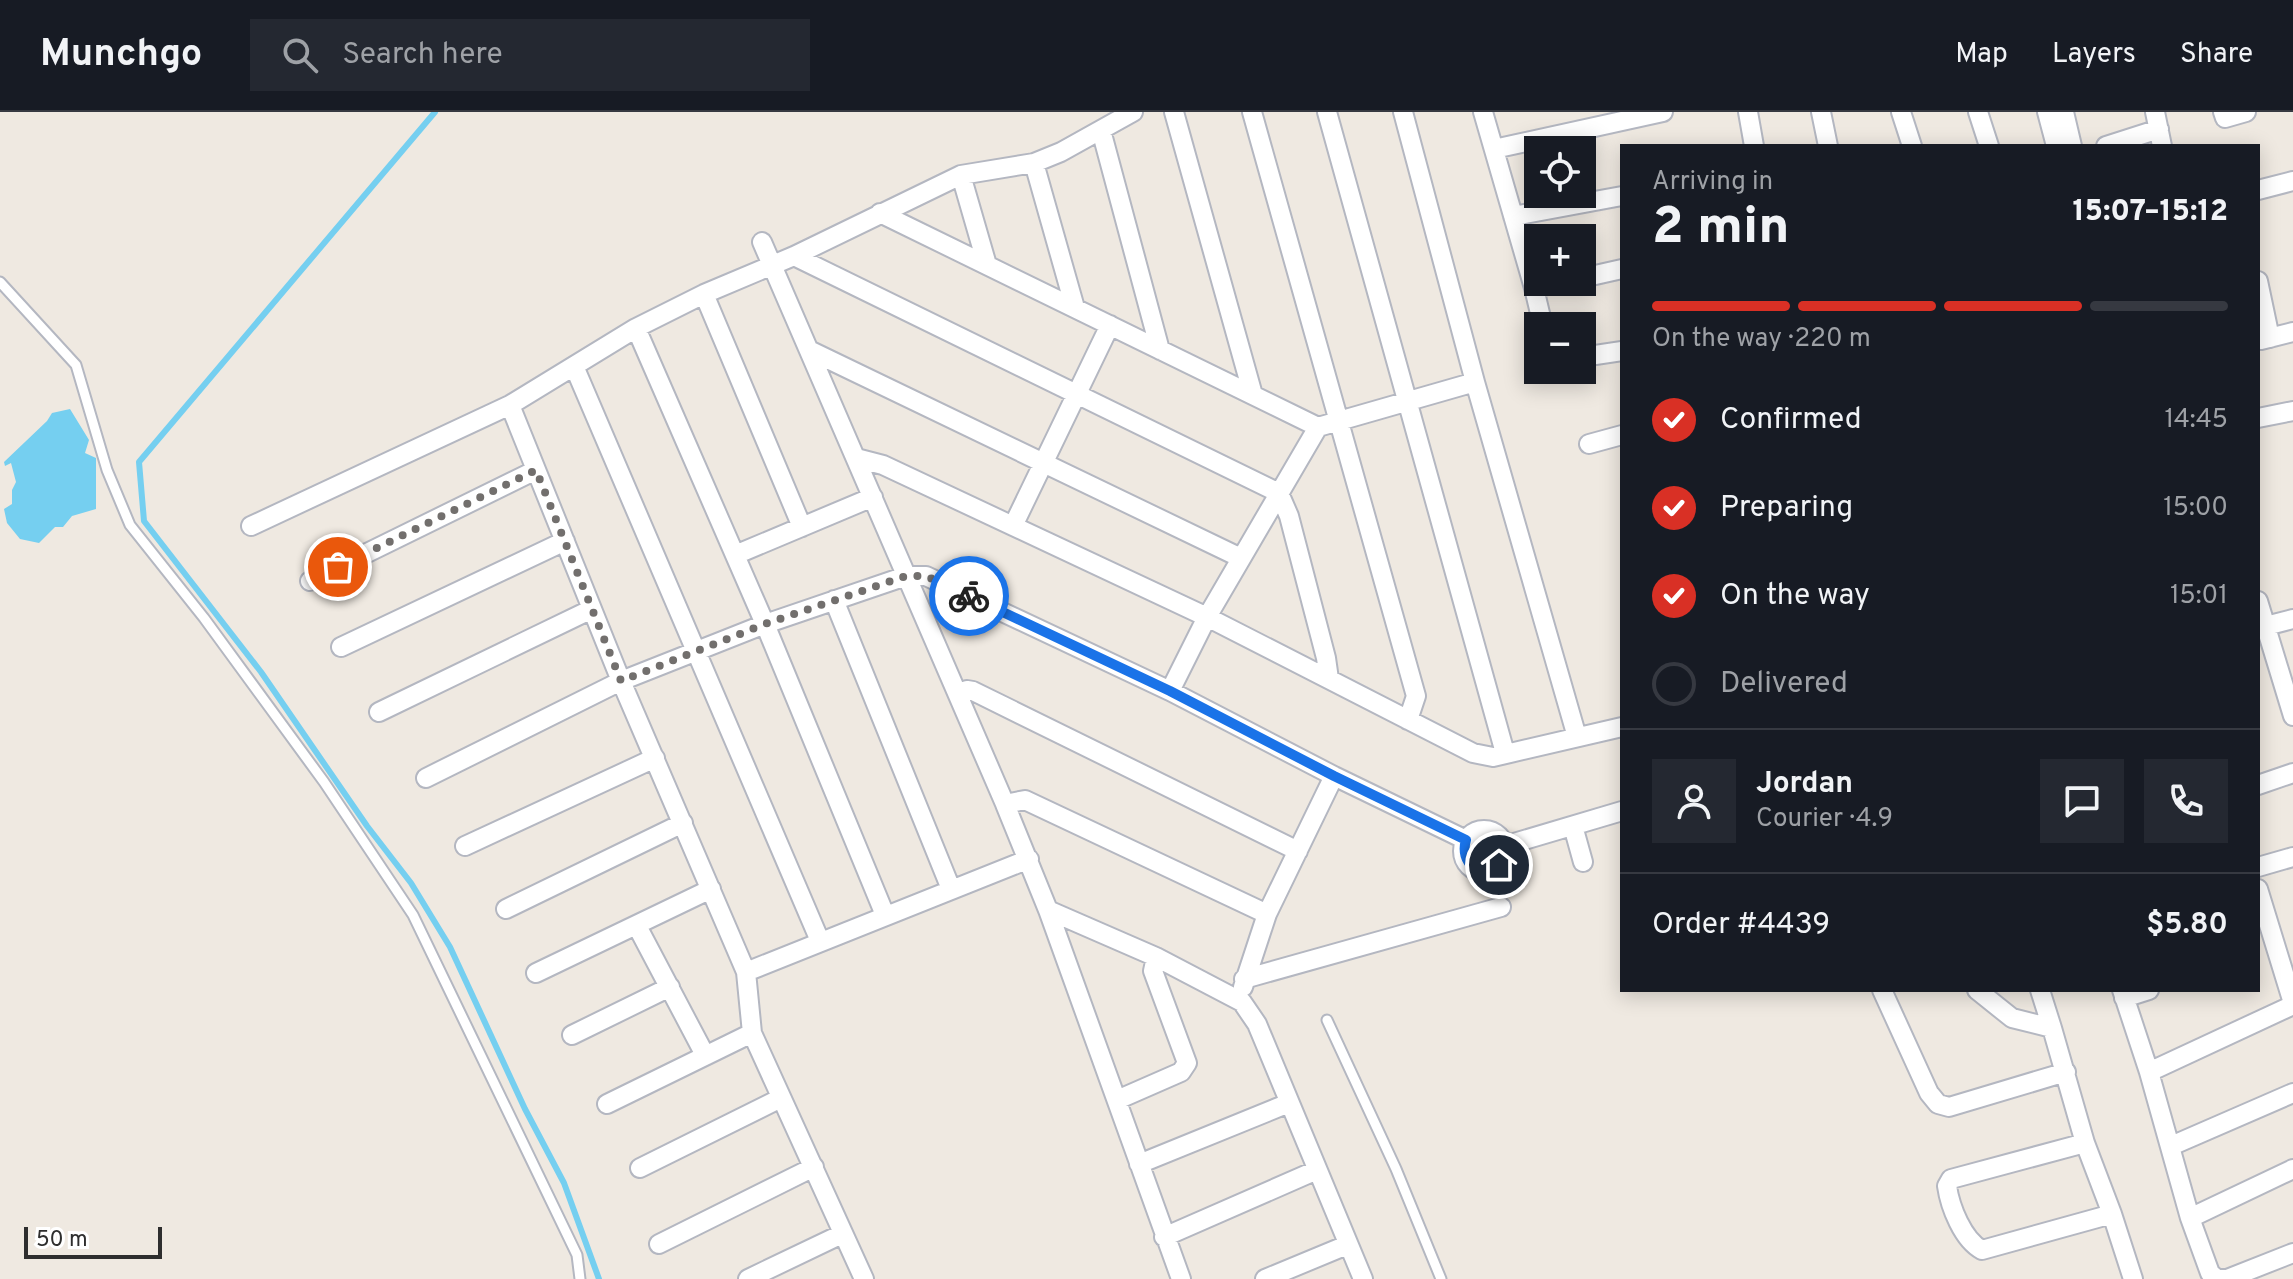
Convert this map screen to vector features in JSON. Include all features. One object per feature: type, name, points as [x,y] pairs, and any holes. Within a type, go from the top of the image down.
[{"type":"street","points":[[251,526],[510,405],[636,328],[704,294],[794,256],[961,175],[1034,163],[1133,112]]},
{"type":"street","points":[[1174,112],[1253,395]]},
{"type":"street","points":[[1252,112],[1416,696],[1408,720]]},
{"type":"street","points":[[1327,112],[1505,753]]},
{"type":"street","points":[[1403,112],[1475,382],[1577,737]]},
{"type":"street","points":[[1483,112],[1524,254]]},
{"type":"street","points":[[1494,149],[1663,112]]},
{"type":"street","points":[[1748,112],[1754,144]]},
{"type":"street","points":[[1821,112],[1828,144]]},
{"type":"street","points":[[1901,112],[1911,144]]},
{"type":"street","points":[[1978,112],[1988,144]]},
{"type":"street","points":[[2047,112],[2055,144]]},
{"type":"street","points":[[2064,112],[2072,144]]},
{"type":"street","points":[[2112,144],[2159,129]]},
{"type":"street","points":[[1101,130],[1160,350]]},
{"type":"street","points":[[1034,163],[1075,308]]},
{"type":"street","points":[[961,175],[987,265]]},
{"type":"street","points":[[2260,189],[2293,181]]},
{"type":"street","points":[[1513,216],[1620,196]]},
{"type":"street","points":[[880,213],[1318,427]]},
{"type":"street","points":[[762,242],[1029,859],[1181,1279]]},
{"type":"street","points":[[794,256],[1279,493],[1293,530],[1329,679]]},
{"type":"street","points":[[1596,275],[1620,269]]},
{"type":"street","points":[[704,294],[802,527]]},
{"type":"street","points":[[2260,301],[2264,340],[2293,332]]},
{"type":"street","points":[[1013,526],[1110,325]]},
{"type":"street","points":[[636,328],[765,624],[885,915]]},
{"type":"street","points":[[809,350],[1241,558]]},
{"type":"street","points":[[1596,355],[1620,351]]},
{"type":"street","points":[[574,366],[820,941]]},
{"type":"street","points":[[1170,691],[1207,617],[1318,427],[1475,382]]},
{"type":"street","points":[[510,405],[621,681],[746,972],[752,1033],[864,1279]]},
{"type":"street","points":[[2260,418],[2293,411]]},
{"type":"street","points":[[1589,444],[1620,436]]},
{"type":"street","points":[[856,458],[883,465],[1207,617],[1473,753],[1493,757],[1620,727]]},
{"type":"street","points":[[310,581],[536,470]]},
{"type":"street","points":[[735,555],[873,497]]},
{"type":"street","points":[[341,647],[565,541]]},
{"type":"street","points":[[426,778],[621,681],[834,600],[906,576],[926,576],[1170,691],[1466,840]]},
{"type":"street","points":[[834,600],[951,889]]},
{"type":"street","points":[[379,712],[592,609]]},
{"type":"street","points":[[2293,619],[2262,627],[2293,716]]},
{"type":"street","points":[[958,694],[973,691],[1298,851]]},
{"type":"street","points":[[465,846],[655,758]]},
{"type":"street","points":[[2260,784],[2293,773]]},
{"type":"street","points":[[1242,1002],[1244,979],[1267,914],[1334,776]]},
{"type":"street","points":[[1005,804],[1025,800],[1267,914]]},
{"type":"street","points":[[1504,846],[1620,812]]},
{"type":"street","points":[[506,909],[683,823]]},
{"type":"street","points":[[1573,826],[1583,862]]},
{"type":"street","points":[[1477,831],[1491,831],[1502,839],[1503,859],[1494,869],[1475,869],[1466,860],[1466,840],[1477,831]]},
{"type":"street","points":[[2260,866],[2293,857]]},
{"type":"street","points":[[746,972],[1029,859]]},
{"type":"street","points":[[1488,871],[1494,889]]},
{"type":"street","points":[[536,973],[711,889]]},
{"type":"street","points":[[2149,1072],[2293,1004],[2260,896]]},
{"type":"street","points":[[1244,979],[1501,907]]},
{"type":"street","points":[[1048,910],[1156,957],[1242,1002],[1257,1024],[1363,1279]]},
{"type":"street","points":[[637,926],[705,1055]]},
{"type":"street","points":[[1117,1100],[1181,1072],[1187,1063],[1153,971],[1156,957]]},
{"type":"street","points":[[572,1035],[670,987]]},
{"type":"street","points":[[1883,992],[1929,1093],[1938,1104],[1949,1107],[2066,1072]]},
{"type":"street","points":[[1980,992],[2012,1018],[2052,1028]]},
{"type":"street","points":[[2041,992],[2085,1143],[2133,1279]]},
{"type":"street","points":[[2123,994],[2149,1072],[2190,1218],[2210,1273],[2217,1279],[2226,1279],[2293,1253]]},
{"type":"street","points":[[607,1104],[752,1033]]},
{"type":"street","points":[[2171,1146],[2293,1093]]},
{"type":"street","points":[[640,1168],[781,1098]]},
{"type":"street","points":[[1139,1164],[1289,1103]]},
{"type":"street","points":[[2085,1143],[1951,1179],[1947,1186],[1950,1201],[1968,1239],[1982,1250],[2112,1214]]},
{"type":"street","points":[[659,1244],[814,1167]]},
{"type":"street","points":[[2190,1218],[2293,1169]]},
{"type":"street","points":[[1164,1237],[1317,1170]]},
{"type":"street","points":[[748,1279],[842,1234]]},
{"type":"street","points":[[1265,1279],[1347,1245]]},
{"type":"lane","points":[[0,282],[76,365],[107,470],[130,525],[204,618],[315,769],[413,915],[577,1255],[580,1279]]},
{"type":"lane","points":[[1327,1020],[1396,1169],[1441,1279]]},
{"type":"water","points":[[70,409],[89,440],[85,453],[96,458],[96,509],[72,516],[63,527],[55,527],[39,543],[20,539],[7,523],[4,509],[12,504],[12,490],[16,482],[11,463],[5,466],[4,462],[52,413]]},
{"type":"waterway","points":[[435,112],[139,462],[144,521],[261,672],[367,826],[411,883],[450,947],[525,1109],[564,1183],[599,1279]]},
{"type":"way so far","points":[[338,567],[536,470],[621,681],[765,624],[906,576],[926,576],[969,596]]},
{"type":"route","points":[[969,596],[1170,691],[1466,840],[1466,860],[1475,869],[1488,871],[1499,865]]}]
